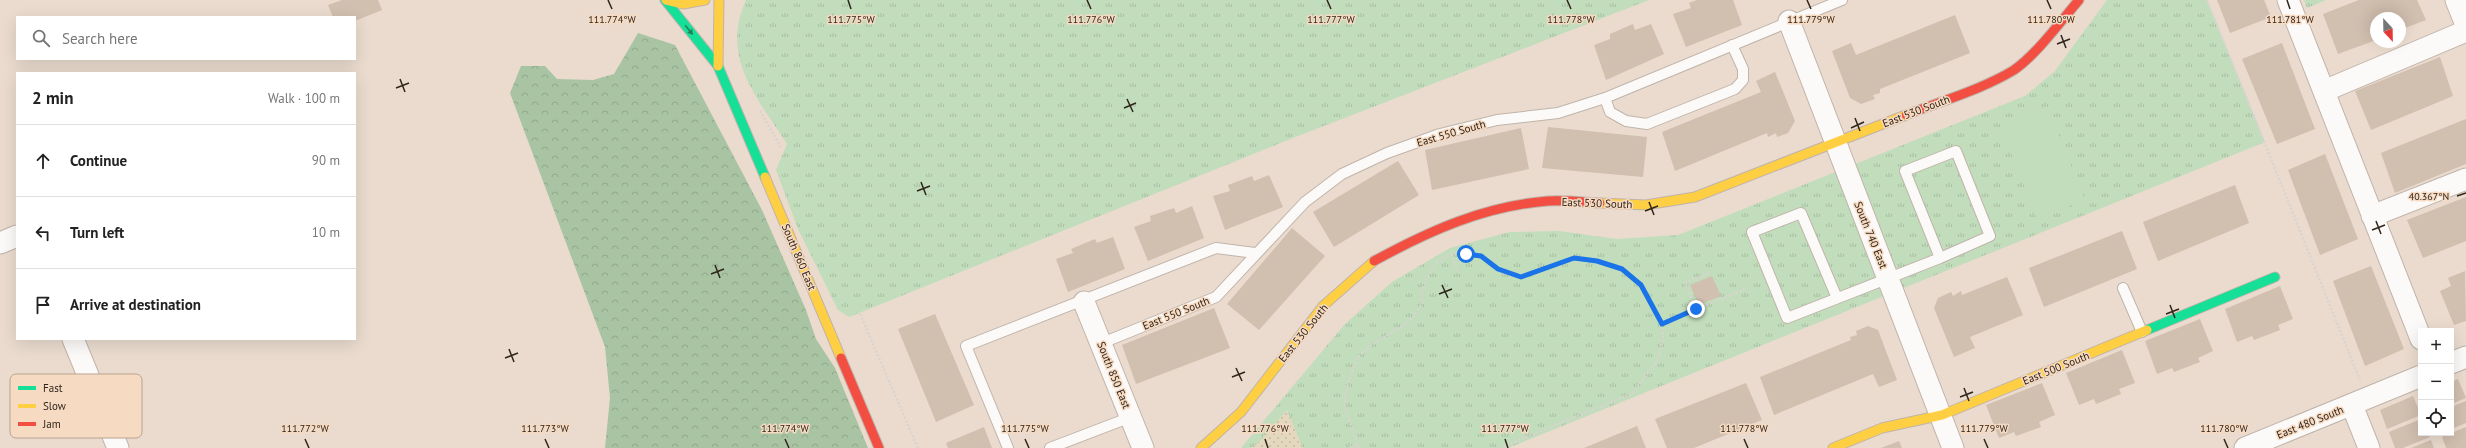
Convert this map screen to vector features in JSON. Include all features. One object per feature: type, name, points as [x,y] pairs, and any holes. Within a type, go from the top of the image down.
[{"type":"street","points":[[665,0],[683,4],[705,0]]},
{"type":"street","name":"South 860 East","points":[[665,0],[718,66],[879,448]]},
{"type":"street","name":"South 860 East","points":[[718,66],[719,0]]},
{"type":"street","name":"East 530 South","points":[[1201,448],[1241,412],[1323,306],[1374,261],[1437,229],[1492,210],[1549,201],[1646,206],[1695,197],[1990,82],[2015,69],[2046,39],[2079,0]]},
{"type":"street","points":[[2288,0],[2418,331]]},
{"type":"street","points":[[2456,0],[2466,25]]},
{"type":"street","name":"South 740 East","points":[[1789,21],[1834,142],[1942,416],[1953,448]]},
{"type":"street","points":[[2324,91],[2466,31]]},
{"type":"street","points":[[2372,216],[2466,179]]},
{"type":"street","points":[[0,243],[16,236]]},
{"type":"street","name":"East 500 South","points":[[1833,448],[1882,428],[1942,416],[2275,277]]},
{"type":"street","name":"South 850 East","points":[[1084,302],[1143,448]]},
{"type":"street","points":[[73,340],[87,374]]},
{"type":"street","points":[[2454,362],[2466,357]]},
{"type":"street","name":"East 480 South","points":[[2245,448],[2418,377]]},
{"type":"street","points":[[2352,405],[2369,448]]},
{"type":"street","points":[[114,438],[118,448]]},
{"type":"lane","name":"East 550 South","points":[[1102,344],[1216,297],[1255,253],[1305,202],[1342,174],[1387,153],[1440,134],[1497,120],[1558,113],[1604,98],[1842,0]]},
{"type":"lane","points":[[1604,98],[1610,112],[1626,121],[1647,124],[1735,89],[1743,80],[1742,69],[1732,45]]},
{"type":"lane","points":[[1837,298],[1801,213],[1752,232],[1787,318],[1940,258],[1990,236],[1956,151],[1905,171],[1940,258]]},
{"type":"lane","points":[[1008,448],[966,346],[1084,302],[1216,248],[1255,253]]},
{"type":"lane","points":[[2124,288],[2142,332]]},
{"type":"lane","points":[[1050,448],[1131,417]]},
{"type":"path","points":[[2207,0],[2364,388]]},
{"type":"path","points":[[759,109],[782,149]]},
{"type":"path","points":[[1451,254],[1458,273]]},
{"type":"path","points":[[1359,448],[1345,408],[1345,393],[1357,358],[1370,346],[1408,322],[1417,312],[1429,274],[1437,263],[1451,254],[1481,256],[1498,269],[1521,277],[1574,258],[1597,261],[1622,269],[1641,285],[1662,324],[1663,338],[1658,359],[1633,393],[1500,448]]},
{"type":"path","points":[[1696,309],[1685,283],[1711,272]]},
{"type":"path","points":[[1662,324],[1747,288]]},
{"type":"path","points":[[860,314],[918,448]]},
{"type":"path","points":[[1350,447],[1358,444]]},
{"type":"green space","points":[[746,0],[1649,0],[1298,136],[849,317],[838,310],[798,229],[776,170],[787,144],[754,93],[740,59],[737,40],[739,21]]},
{"type":"green space","points":[[2107,0],[2207,0],[2265,142],[1508,448],[1241,448],[1345,324],[1392,282],[1450,248],[1509,232],[1559,231],[1617,239],[1678,235],[2025,96],[2055,71]]},
{"type":"green space","points":[[2304,0],[2326,0],[2307,8]]},
{"type":"green space","points":[[638,33],[675,45],[762,210],[806,310],[816,339],[835,368],[868,448],[605,448],[610,398],[605,347],[510,93],[521,66],[545,66],[557,79],[593,80],[614,74]]},
{"type":"green space","points":[[2047,106],[2085,200],[2037,219],[2000,125]]},
{"type":"sand","points":[[1287,410],[1303,448],[1251,448],[1257,444]]},
{"type":"building","points":[[342,0],[378,0],[382,10],[356,21],[356,16],[333,16],[328,5]]},
{"type":"building","points":[[1697,0],[1733,0],[1742,25],[1686,47],[1673,14],[1691,8],[1689,3]]},
{"type":"building","points":[[2217,0],[2264,0],[2271,17],[2230,33]]},
{"type":"building","points":[[2359,0],[2417,0],[2426,20],[2406,28],[2406,12],[2370,12],[2370,42],[2338,54],[2323,14]]},
{"type":"building","points":[[1955,15],[1970,53],[1880,89],[1880,93],[1873,95],[1875,99],[1861,104],[1850,98],[1832,51],[1851,43],[1856,55]]},
{"type":"building","points":[[1633,24],[1635,30],[1651,24],[1664,54],[1606,80],[1594,45],[1610,39],[1610,34]]},
{"type":"building","points":[[2282,43],[2315,129],[2277,144],[2242,59]]},
{"type":"building","points":[[2440,57],[2453,96],[2371,130],[2355,91]]},
{"type":"building","points":[[1775,72],[1795,121],[1788,133],[1777,137],[1776,133],[1768,137],[1767,133],[1675,171],[1662,132],[1761,92],[1756,81]]},
{"type":"building","points":[[2466,119],[2466,164],[2395,193],[2381,153]]},
{"type":"building","points":[[1548,127],[1647,137],[1643,177],[1542,168]]},
{"type":"building","points":[[1521,128],[1529,169],[1432,190],[1425,150]]},
{"type":"building","points":[[2325,154],[2358,239],[2320,255],[2288,170]]},
{"type":"building","points":[[1398,161],[1419,195],[1334,247],[1313,212]]},
{"type":"building","points":[[1269,175],[1283,207],[1225,230],[1213,196],[1230,191],[1228,185],[1252,176],[1254,181]]},
{"type":"building","points":[[2235,185],[2249,223],[2158,261],[2143,222]]},
{"type":"building","points":[[2466,197],[2466,241],[2423,258],[2407,220]]},
{"type":"building","points":[[1192,206],[1204,238],[1148,261],[1134,227],[1151,221],[1150,216],[1174,208],[1176,213]]},
{"type":"building","points":[[1292,228],[1325,256],[1259,330],[1227,304]]},
{"type":"building","points":[[2122,231],[2137,269],[2044,307],[2029,268]]},
{"type":"building","points":[[1113,237],[1125,269],[1068,292],[1056,259],[1073,253],[1071,249],[1095,239],[1097,243]]},
{"type":"building","points":[[2371,266],[2404,349],[2365,366],[2333,281]]},
{"type":"building","points":[[2465,271],[2466,321],[2454,325],[2440,291],[2451,286],[2448,278]]},
{"type":"building","points":[[1712,276],[1721,296],[1699,305],[1690,285]]},
{"type":"building","points":[[2007,277],[2023,315],[1970,337],[1975,348],[1954,357],[1934,308],[1938,298],[1951,292],[1953,296],[1961,291],[1962,295]]},
{"type":"building","points":[[2280,286],[2293,319],[2278,325],[2280,330],[2254,340],[2252,336],[2237,342],[2225,309]]},
{"type":"building","points":[[1214,308],[1230,348],[1136,384],[1122,345]]},
{"type":"building","points":[[935,314],[974,405],[936,422],[898,329]]},
{"type":"building","points":[[2200,319],[2213,351],[2198,358],[2200,362],[2174,372],[2172,368],[2157,374],[2145,341]]},
{"type":"building","points":[[1868,326],[1878,330],[1897,380],[1879,387],[1873,374],[1774,415],[1760,377],[1851,340],[1850,337],[1857,335],[1856,331]]},
{"type":"building","points":[[2122,350],[2135,383],[2119,389],[2121,394],[2096,404],[2094,399],[2079,405],[2066,373]]},
{"type":"building","points":[[2458,379],[2466,398],[2454,403],[2454,400],[2454,381]]},
{"type":"building","points":[[1746,383],[1762,420],[1694,448],[1667,448],[1655,419]]},
{"type":"building","points":[[2042,383],[2055,415],[2039,422],[2041,427],[2016,436],[2014,432],[1999,438],[1986,405]]},
{"type":"building","points":[[2413,396],[2418,408],[2418,416],[2387,429],[2380,410]]},
{"type":"building","points":[[2466,401],[2466,423],[2454,428],[2454,406]]},
{"type":"building","points":[[2418,420],[2418,436],[2430,437],[2403,448],[2395,448],[2389,432]]},
{"type":"building","points":[[1637,426],[1646,448],[1584,448]]},
{"type":"building","points":[[984,427],[992,448],[948,448],[946,443]]},
{"type":"building","points":[[2466,427],[2466,448],[2446,448],[2442,437],[2454,436],[2454,432]]},
{"type":"building","points":[[2431,440],[2434,448],[2411,448]]},
{"type":"building","points":[[1899,441],[1902,448],[1881,448]]},
{"type":"traffic: fast","points":[[665,0],[718,66],[765,177]]},
{"type":"traffic: fast","points":[[2147,330],[2275,277]]},
{"type":"traffic: slow","points":[[666,0],[683,4],[705,0]]},
{"type":"traffic: slow","points":[[718,66],[719,0]]},
{"type":"traffic: slow","points":[[1600,203],[1646,205],[1695,197],[1906,115]]},
{"type":"traffic: slow","points":[[765,177],[841,358]]},
{"type":"traffic: slow","points":[[1201,448],[1241,412],[1323,306],[1374,261]]},
{"type":"traffic: slow","points":[[1833,448],[1882,428],[1942,415],[2147,330]]},
{"type":"traffic: jam","points":[[1906,115],[1988,84],[2014,70],[2031,56],[2079,0]]},
{"type":"traffic: jam","points":[[1374,261],[1436,230],[1479,214],[1502,208],[1548,201],[1600,203]]},
{"type":"traffic: jam","points":[[841,358],[879,448]]},
{"type":"route","points":[[1466,254],[1481,256],[1498,269],[1521,277],[1531,275],[1574,258],[1597,261],[1622,269],[1641,285],[1656,310],[1662,324],[1696,309]]}]
